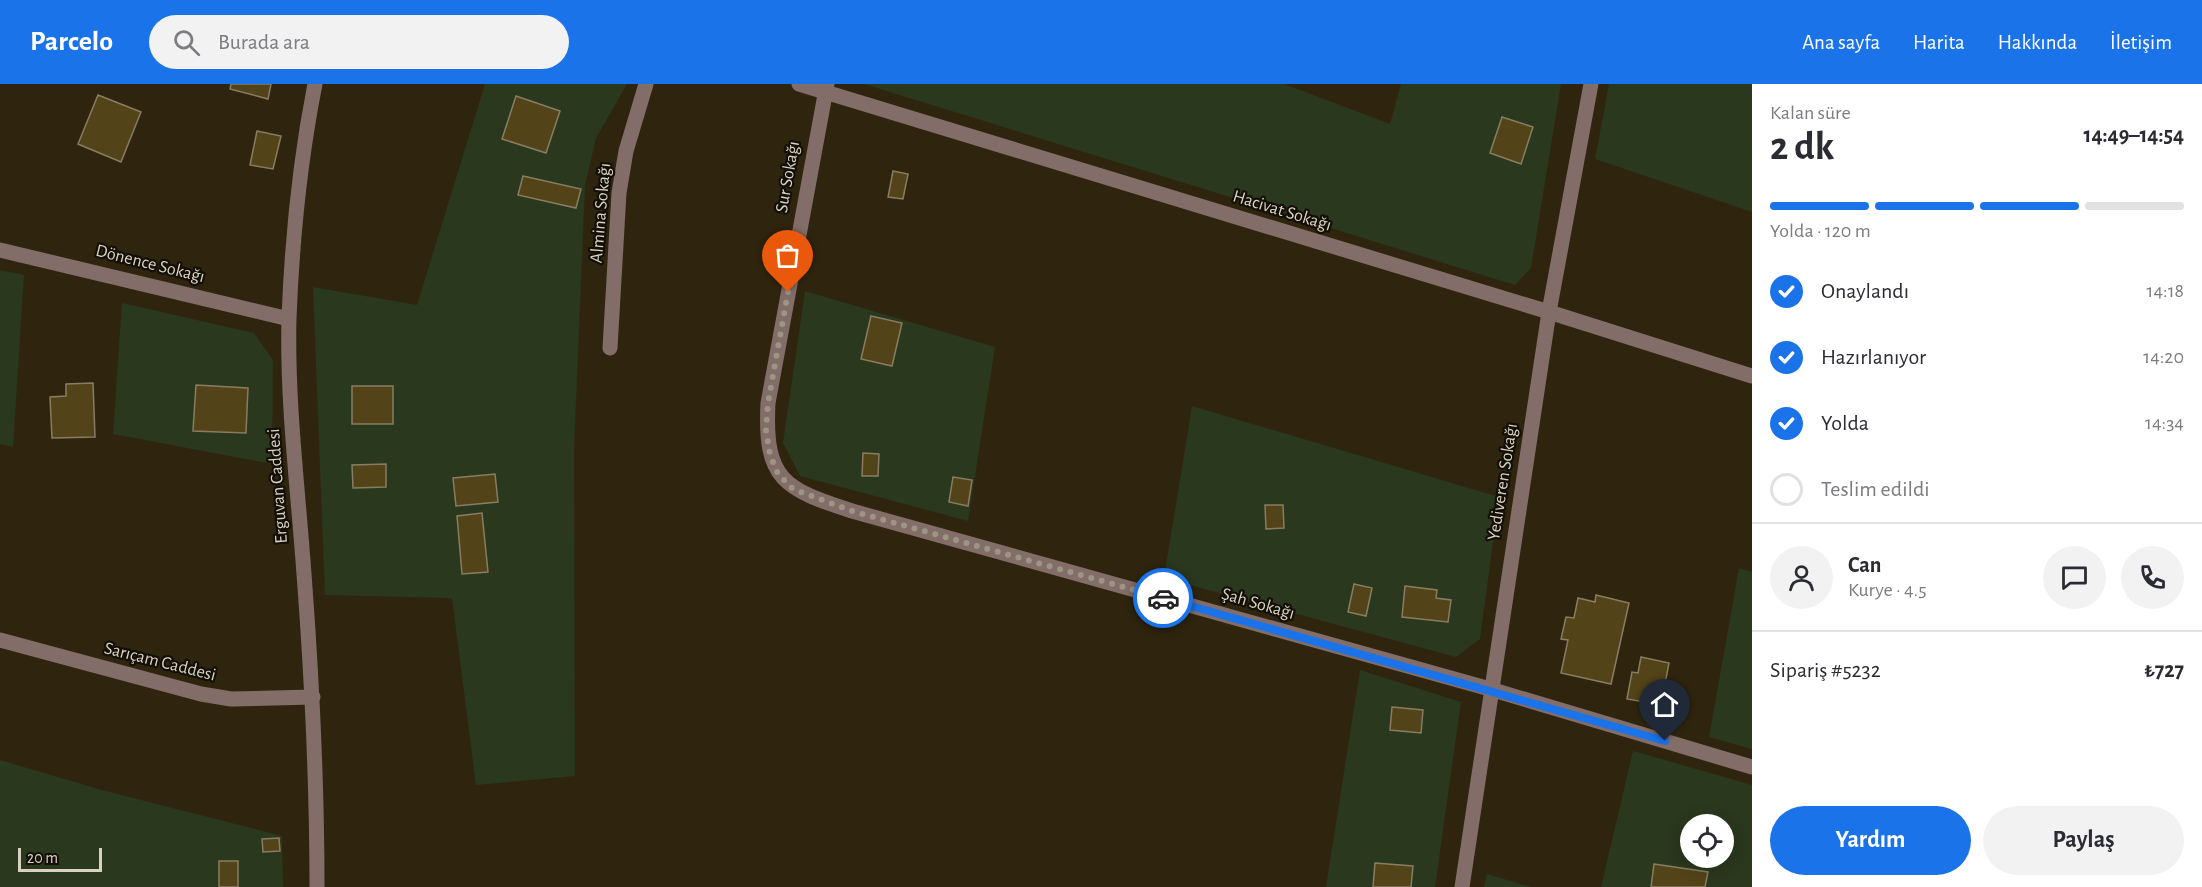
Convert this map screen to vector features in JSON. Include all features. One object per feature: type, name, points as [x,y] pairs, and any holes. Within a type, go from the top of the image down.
[{"type":"street","name":"Erguvan Caddesi","points":[[315,84],[296,222],[289,320],[296,462],[313,697],[317,778],[317,887]]},
{"type":"street","name":"Almina Sokağı","points":[[610,348],[619,193],[627,151],[646,84]]},
{"type":"street","name":"Hacivat Sokağı","points":[[800,84],[825,88],[1752,376]]},
{"type":"street","name":"Yediveren Sokağı","points":[[1462,887],[1490,689],[1549,312],[1591,84]]},
{"type":"street","name":"Sur Sokağı","points":[[770,455],[766,430],[768,403],[825,88]]},
{"type":"street","name":"Dönence Sokağı","points":[[0,250],[289,320]]},
{"type":"street","name":"Şah Sokağı","points":[[770,455],[778,474],[793,489],[841,507],[1490,689],[1752,767]]},
{"type":"street","name":"Sarıçam Caddesi","points":[[0,640],[201,694],[231,699],[313,697]]},
{"type":"green space","points":[[485,84],[627,84],[596,138],[585,186],[574,449],[575,776],[476,785],[452,598],[325,595],[313,287],[417,305]]},
{"type":"green space","points":[[864,84],[1284,84],[1390,124],[1401,84],[1561,84],[1531,268],[1515,285]]},
{"type":"green space","points":[[1609,84],[1752,84],[1752,212],[1595,159]]},
{"type":"green space","points":[[0,270],[24,275],[13,447],[0,444]]},
{"type":"green space","points":[[805,291],[995,347],[968,521],[800,476],[783,443]]},
{"type":"green space","points":[[122,303],[254,333],[273,360],[272,464],[113,434]]},
{"type":"green space","points":[[1192,406],[1499,497],[1480,639],[1456,657],[1164,578]]},
{"type":"green space","points":[[1739,568],[1752,572],[1752,749],[1709,737]]},
{"type":"green space","points":[[1360,670],[1461,702],[1435,887],[1326,887]]},
{"type":"green space","points":[[1633,751],[1752,785],[1752,887],[1601,887]]},
{"type":"green space","points":[[0,760],[102,790],[282,836],[283,887],[0,887]]},
{"type":"green space","points":[[1487,874],[1531,887],[1484,887]]},
{"type":"building","points":[[231,84],[271,84],[268,99],[230,89]]},
{"type":"building","points":[[98,95],[141,112],[121,162],[78,144]]},
{"type":"building","points":[[516,96],[560,111],[546,153],[502,139]]},
{"type":"building","points":[[1502,117],[1533,127],[1521,164],[1490,153]]},
{"type":"building","points":[[257,131],[281,136],[273,169],[250,165]]},
{"type":"building","points":[[893,171],[908,174],[903,199],[888,197]]},
{"type":"building","points":[[523,176],[581,189],[576,208],[518,195]]},
{"type":"building","points":[[871,316],[902,323],[892,366],[861,359]]},
{"type":"building","points":[[93,383],[95,437],[52,438],[50,397],[66,396],[66,384]]},
{"type":"building","points":[[196,385],[248,388],[246,433],[193,431]]},
{"type":"building","points":[[352,386],[393,386],[393,424],[352,424]]},
{"type":"building","points":[[863,453],[879,454],[878,476],[862,476]]},
{"type":"building","points":[[386,464],[386,487],[353,488],[352,465]]},
{"type":"building","points":[[495,474],[498,502],[456,506],[453,478]]},
{"type":"building","points":[[953,477],[972,480],[968,506],[949,502]]},
{"type":"building","points":[[1265,505],[1283,505],[1284,528],[1266,529]]},
{"type":"building","points":[[482,513],[488,572],[462,574],[457,516]]},
{"type":"building","points":[[1354,584],[1372,588],[1366,616],[1348,612]]},
{"type":"building","points":[[1405,586],[1437,590],[1436,598],[1451,600],[1448,622],[1402,617]]},
{"type":"building","points":[[1596,595],[1629,603],[1611,684],[1561,673],[1568,640],[1561,639],[1566,617],[1574,618],[1578,598],[1595,602]]},
{"type":"building","points":[[1641,657],[1669,663],[1661,705],[1627,699],[1632,672],[1638,673]]},
{"type":"building","points":[[1392,707],[1423,710],[1421,733],[1390,730]]},
{"type":"building","points":[[279,838],[280,851],[263,852],[262,839]]},
{"type":"building","points":[[219,861],[238,861],[238,887],[219,887]]},
{"type":"building","points":[[1375,863],[1413,866],[1411,887],[1373,887]]},
{"type":"building","points":[[1654,864],[1708,872],[1705,887],[1651,887]]},
{"type":"way so far","points":[[788,292],[768,403],[766,430],[770,455],[778,474],[793,489],[852,511],[1163,598]]},
{"type":"route","points":[[1163,598],[1490,689],[1665,741]]}]
